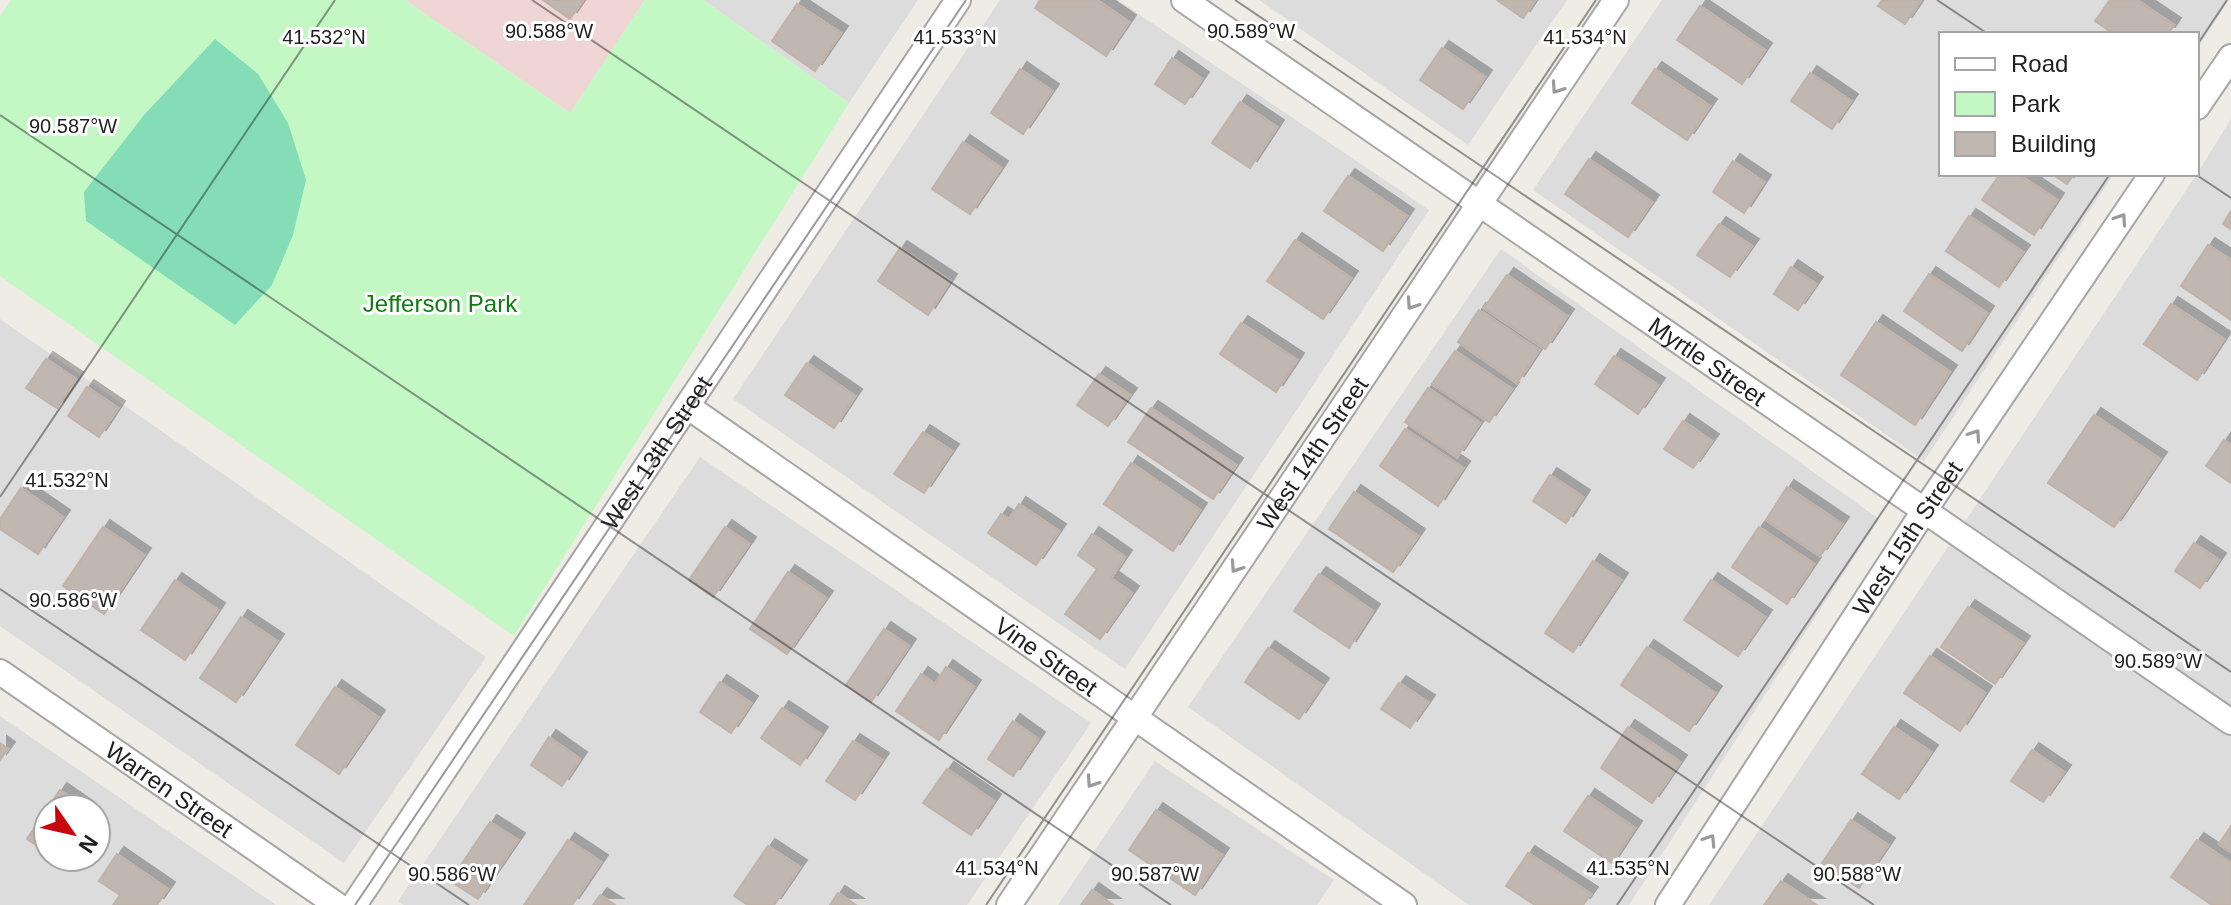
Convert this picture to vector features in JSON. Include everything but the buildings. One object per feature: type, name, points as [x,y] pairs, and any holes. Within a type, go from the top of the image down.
[{"type":"street","name":"West 13th Street","points":[[354,905],[958,0]]},
{"type":"street","name":"Myrtle Street","points":[[1184,0],[2231,722]]},
{"type":"street","name":"West 14th Street","points":[[1009,905],[1616,0]]},
{"type":"street","points":[[2199,104],[2231,57]]},
{"type":"street","name":"West 15th Street","points":[[1668,905],[1924,511],[2151,176]]},
{"type":"street","name":"Vine Street","points":[[687,406],[1404,905]]},
{"type":"street","name":"Warren Street","points":[[0,672],[337,905]]},
{"type":"shaded area","points":[[405,0],[645,0],[570,113]]},
{"type":"shaded area","points":[[703,0],[918,0],[849,103]]},
{"type":"shaded area","points":[[1000,0],[1118,0],[1429,210],[1125,669],[733,399]]},
{"type":"shaded area","points":[[1259,0],[1567,0],[1468,145]]},
{"type":"shaded area","points":[[1662,0],[2229,0],[2199,46],[2199,32],[1939,32],[1939,176],[2113,176],[1924,461],[1533,190]]},
{"type":"shaded area","points":[[2231,119],[2231,905],[1709,905],[2196,176],[2199,176],[2199,171]]},
{"type":"shaded area","points":[[1501,249],[1879,519],[1629,905],[1469,905],[1188,707]]},
{"type":"shaded area","points":[[0,319],[486,657],[344,863],[0,626]]},
{"type":"shaded area","points":[[700,457],[1091,723],[967,905],[404,905],[398,901]]},
{"type":"shaded area","points":[[0,716],[276,905],[0,905]]},
{"type":"shaded area","points":[[1155,761],[1334,880],[1317,905],[1058,905]]},
{"type":"green space","name":"Jefferson Park","points":[[11,0],[405,0],[570,113],[645,0],[703,0],[849,103],[514,636],[0,276],[0,16]]},
{"type":"green space","points":[[215,39],[258,74],[288,123],[306,180],[293,235],[272,285],[235,325],[86,221],[84,192],[144,115]]}]
